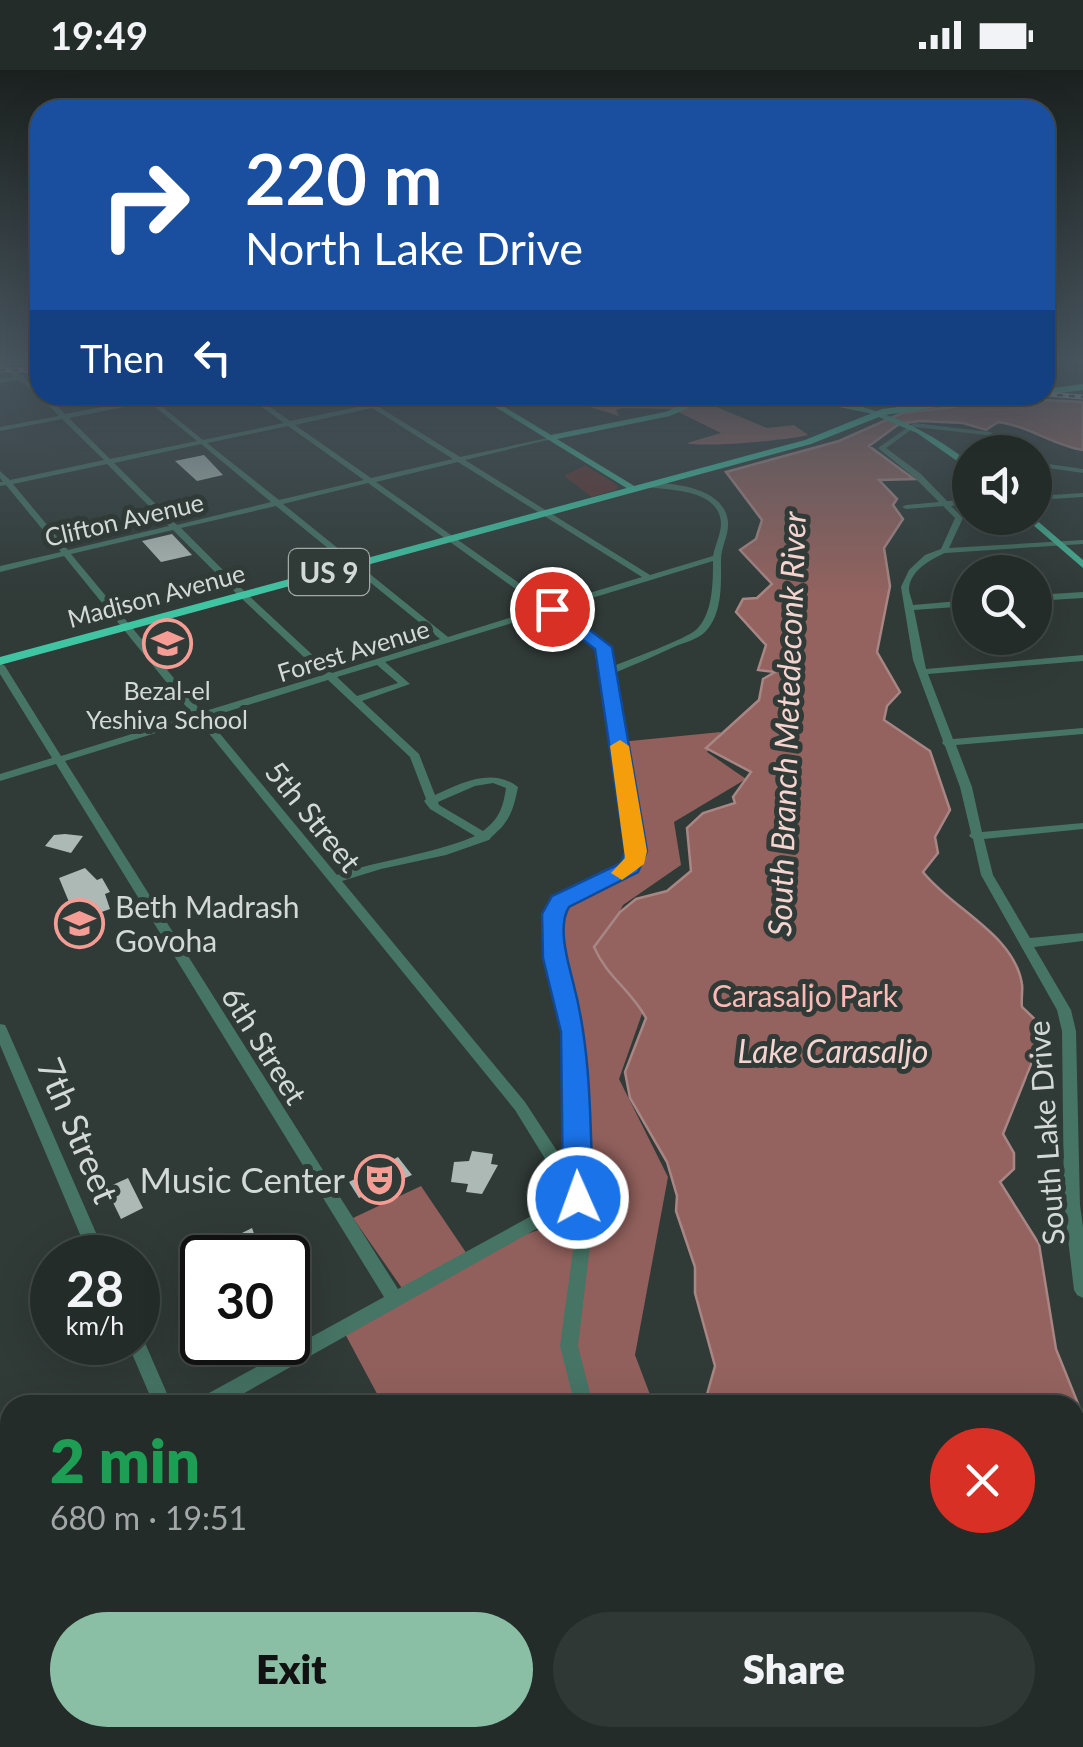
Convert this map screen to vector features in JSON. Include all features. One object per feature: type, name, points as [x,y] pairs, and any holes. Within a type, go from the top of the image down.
[{"type":"highway","name":"Madison Avenue","points":[[0,663],[810,441]]},
{"type":"main road","points":[[555,441],[633,490]]},
{"type":"main road","points":[[1048,535],[1083,565]]},
{"type":"street","points":[[89,441],[405,748],[422,770],[430,800],[458,824],[485,837]]},
{"type":"street","points":[[4,484],[206,441]]},
{"type":"street","points":[[315,441],[603,647],[636,859],[621,874],[560,902],[551,927],[574,1032],[578,1198],[584,1229],[569,1346],[581,1395]]},
{"type":"street","points":[[429,441],[649,578]]},
{"type":"street","name":"Clifton Avenue","points":[[0,569],[536,441]]},
{"type":"street","points":[[890,441],[881,448],[946,504],[960,525],[944,551]]},
{"type":"street","points":[[202,442],[448,641]]},
{"type":"street","points":[[1052,466],[1083,470]]},
{"type":"street","name":"5th Street","points":[[0,473],[4,484],[66,553],[520,1106],[578,1198]]},
{"type":"street","points":[[606,673],[699,633],[720,582],[717,557],[725,526],[716,506],[694,491],[648,485]]},
{"type":"street","points":[[1052,497],[1083,495]]},
{"type":"street","points":[[906,507],[952,504]]},
{"type":"street","points":[[944,551],[1083,542]]},
{"type":"street","name":"South Lake Drive","points":[[944,551],[928,557],[908,578],[909,608],[922,672],[966,787],[986,875],[1057,994],[1069,1031],[1072,1204],[1083,1290]]},
{"type":"street","name":"Forest Avenue","points":[[0,778],[717,557]]},
{"type":"street","points":[[1052,597],[1083,595]]},
{"type":"street","points":[[909,608],[952,604]]},
{"type":"street","points":[[922,672],[1083,658]]},
{"type":"street","points":[[355,700],[405,684],[379,662]]},
{"type":"street","name":"6th Street","points":[[0,663],[393,1297]]},
{"type":"street","points":[[947,743],[1083,731]]},
{"type":"street","points":[[334,880],[447,851],[485,837],[512,796],[508,782],[488,780],[430,800]]},
{"type":"street","points":[[975,836],[1083,826]]},
{"type":"street","points":[[1027,943],[1083,937]]},
{"type":"street","name":"7th Street","points":[[0,1029],[89,1235]]},
{"type":"street","points":[[223,1395],[393,1297],[578,1198]]},
{"type":"street","points":[[146,1365],[159,1395]]},
{"type":"shaded area","points":[[693,441],[763,441],[746,443],[687,443]]},
{"type":"shaded area","points":[[585,465],[618,489],[592,497],[564,476]]},
{"type":"shaded area","points":[[721,732],[707,752],[746,779],[674,822],[681,865],[623,905],[599,952],[643,1011],[619,1079],[668,1177],[635,1355],[650,1395],[378,1395],[343,1330],[406,1294],[353,1218],[421,1186],[467,1254],[601,1209],[555,923],[564,898],[639,856],[620,742]]},
{"type":"water","name":"Lake Carasaljo","points":[[838,441],[875,441],[869,446],[914,479],[879,480],[897,499],[893,505],[903,519],[884,548],[890,586],[877,652],[900,692],[887,706],[884,720],[930,751],[950,810],[935,837],[938,853],[923,872],[1007,951],[1022,984],[1022,1007],[1042,1026],[1038,1047],[1003,1134],[1014,1153],[1014,1169],[1000,1182],[1039,1244],[1056,1349],[1075,1395],[707,1395],[715,1366],[695,1293],[695,1267],[676,1211],[677,1196],[667,1162],[630,1098],[625,1072],[646,1018],[594,947],[620,912],[636,899],[667,891],[691,871],[687,828],[703,813],[735,803],[733,797],[751,772],[706,748],[759,700],[763,679],[775,672],[758,670],[766,645],[736,612],[743,599],[757,598],[772,584],[740,550],[756,539],[762,520],[726,472]]},
{"type":"water","name":"Lake Carasaljo","points":[[1055,441],[1083,441],[1083,450],[1062,444]]},
{"type":"building","points":[[204,455],[223,475],[197,481],[175,461]]},
{"type":"building","points":[[172,534],[192,555],[161,562],[142,541]]},
{"type":"building","points":[[54,835],[83,836],[71,853],[45,846]]},
{"type":"building","points":[[85,868],[97,880],[102,878],[110,892],[105,894],[110,909],[82,919],[79,912],[74,914],[59,878]]},
{"type":"building","points":[[472,1151],[493,1154],[491,1164],[498,1165],[482,1194],[466,1192],[468,1184],[451,1182],[454,1162],[469,1161]]},
{"type":"building","name":"Music Center","points":[[398,1157],[412,1175],[359,1198],[349,1182]]},
{"type":"building","points":[[128,1178],[143,1208],[121,1219],[106,1188]]},
{"type":"slow traffic","points":[[620,746],[636,851],[636,859],[622,873]]},
{"type":"place","name":"Bezal-el Yeshiva School","points":[[167,644]]},
{"type":"place","name":"Beth Madrash Govoha","points":[[80,923]]},
{"type":"place","name":"Music Center","points":[[380,1179]]},
{"type":"route","points":[[552,609],[603,647],[636,851],[636,859],[621,874],[560,902],[553,914],[555,958],[574,1032],[578,1198]]},
{"type":"water label","name":"South Branch Metedeconk River","points":[[786,724]]},
{"type":"park label","name":"Carasaljo Park","points":[[805,995]]}]
